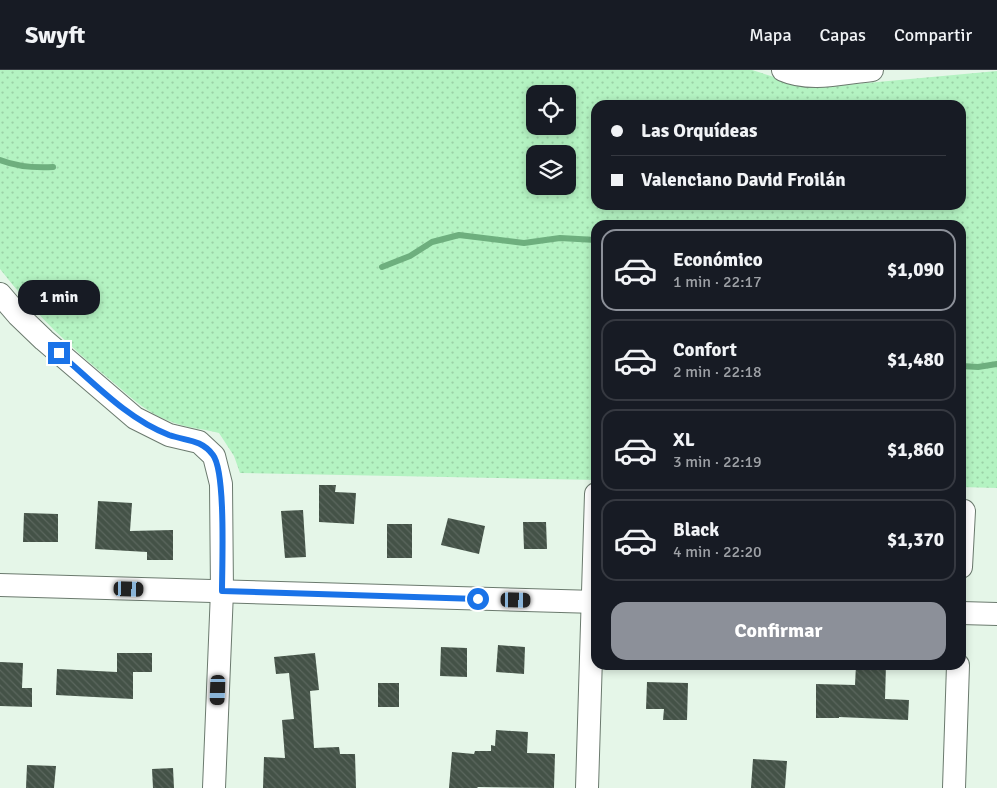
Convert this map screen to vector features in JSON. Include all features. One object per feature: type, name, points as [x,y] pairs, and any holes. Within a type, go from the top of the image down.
[{"type":"street","points":[[783,70],[790,73],[818,76],[872,70]]},
{"type":"street","points":[[0,294],[18,316],[31,328],[135,418],[169,435],[199,442],[214,456],[221,484],[222,591],[214,788]]},
{"type":"street","points":[[0,585],[591,602]]},
{"type":"street","points":[[966,613],[997,614]]},
{"type":"street","points":[[587,788],[592,670]]},
{"type":"street","points":[[954,788],[958,670]]},
{"type":"green space","points":[[0,70],[752,70],[790,82],[845,85],[997,71],[997,488],[966,487],[966,220],[591,220],[591,480],[240,473],[234,456],[219,433],[174,423],[154,414],[130,397],[83,357],[54,329],[0,269]]},
{"type":"building","points":[[319,485],[336,485],[335,492],[356,493],[354,524],[319,522]]},
{"type":"building","points":[[98,501],[132,503],[130,531],[173,530],[173,560],[147,560],[147,552],[95,549]]},
{"type":"building","points":[[303,510],[306,557],[285,558],[281,511]]},
{"type":"building","points":[[24,513],[58,514],[58,542],[23,542]]},
{"type":"building","points":[[448,518],[485,526],[479,554],[441,545]]},
{"type":"building","points":[[523,522],[546,522],[547,549],[524,549]]},
{"type":"building","points":[[387,524],[412,524],[412,558],[387,558]]},
{"type":"building","points":[[498,645],[525,647],[524,674],[496,672]]},
{"type":"building","points":[[441,647],[467,648],[467,677],[440,676]]},
{"type":"building","points":[[117,653],[152,653],[152,672],[133,672],[133,699],[56,695],[57,669],[117,672]]},
{"type":"building","points":[[315,653],[319,690],[310,691],[314,748],[339,747],[340,754],[355,754],[356,788],[263,788],[264,757],[285,758],[282,720],[294,719],[289,673],[276,674],[274,657]]},
{"type":"building","points":[[0,662],[23,663],[22,688],[32,688],[32,707],[0,706]]},
{"type":"building","points":[[856,670],[886,670],[885,699],[909,700],[908,720],[816,718],[816,684],[855,685]]},
{"type":"building","points":[[647,682],[688,683],[687,720],[663,720],[664,709],[646,709]]},
{"type":"building","points":[[378,683],[399,683],[399,707],[378,707]]},
{"type":"building","points":[[496,730],[528,732],[527,753],[555,754],[554,788],[449,788],[452,752],[474,754],[475,751],[491,751],[491,745],[495,746]]},
{"type":"building","points":[[753,759],[787,761],[785,788],[751,788]]},
{"type":"building","points":[[27,765],[56,766],[54,788],[26,788]]},
{"type":"building","points":[[173,768],[174,788],[153,788],[152,769]]},
{"type":"waterway","points":[[0,160],[26,166],[53,167]]},
{"type":"waterway","points":[[382,267],[410,256],[432,242],[459,235],[524,243],[560,238],[591,240]]},
{"type":"waterway","points":[[966,366],[978,367],[997,364]]},
{"type":"route","points":[[59,353],[135,418],[169,435],[199,442],[214,456],[221,484],[222,591],[478,599]]}]
